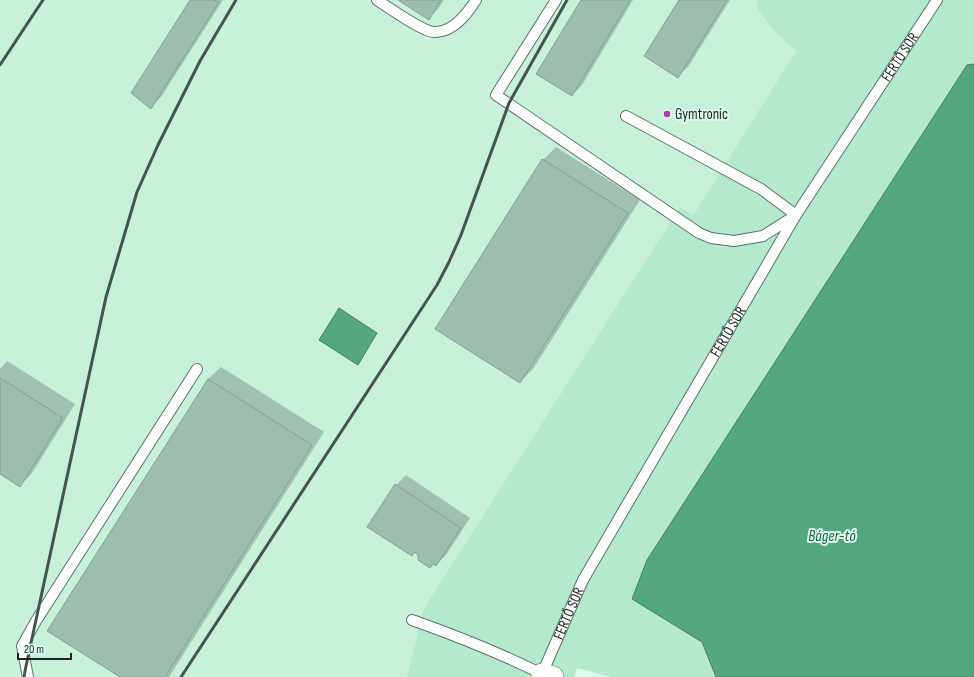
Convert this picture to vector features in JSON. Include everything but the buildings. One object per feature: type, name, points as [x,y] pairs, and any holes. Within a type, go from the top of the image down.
[{"type":"lane","points":[[377,0],[417,26],[433,32],[449,29],[467,15],[476,0]]},
{"type":"lane","points":[[556,0],[496,95],[699,233],[711,238],[734,241],[763,236],[796,215],[761,189],[626,116]]},
{"type":"lane","name":"FERTŐ SOR","points":[[546,676],[583,580],[796,215],[937,0]]},
{"type":"lane","points":[[28,677],[22,646],[40,614],[197,369]]},
{"type":"lane","points":[[412,620],[473,642],[506,656],[546,676]]},
{"type":"shaded area","points":[[0,0],[757,0],[758,10],[774,31],[796,51],[693,217],[680,208],[424,608],[407,677],[0,677]]},
{"type":"shaded area","points":[[757,0],[974,0],[974,677],[610,677],[577,668],[574,677],[407,677],[424,608],[680,207],[693,216],[796,51],[774,31],[758,10]]},
{"type":"water","name":"Báger-tó","points":[[974,64],[974,677],[716,677],[702,642],[632,599],[647,560],[967,65]]},
{"type":"water","points":[[339,308],[377,333],[358,365],[319,340]]},
{"type":"railway","points":[[0,65],[43,0]]},
{"type":"railway","points":[[24,677],[106,297],[137,192],[158,145],[200,61],[236,0]]},
{"type":"railway","points":[[181,677],[437,285],[461,235],[509,103],[567,0]]},
{"type":"place","name":"Gymtronic","points":[[667,114]]}]
